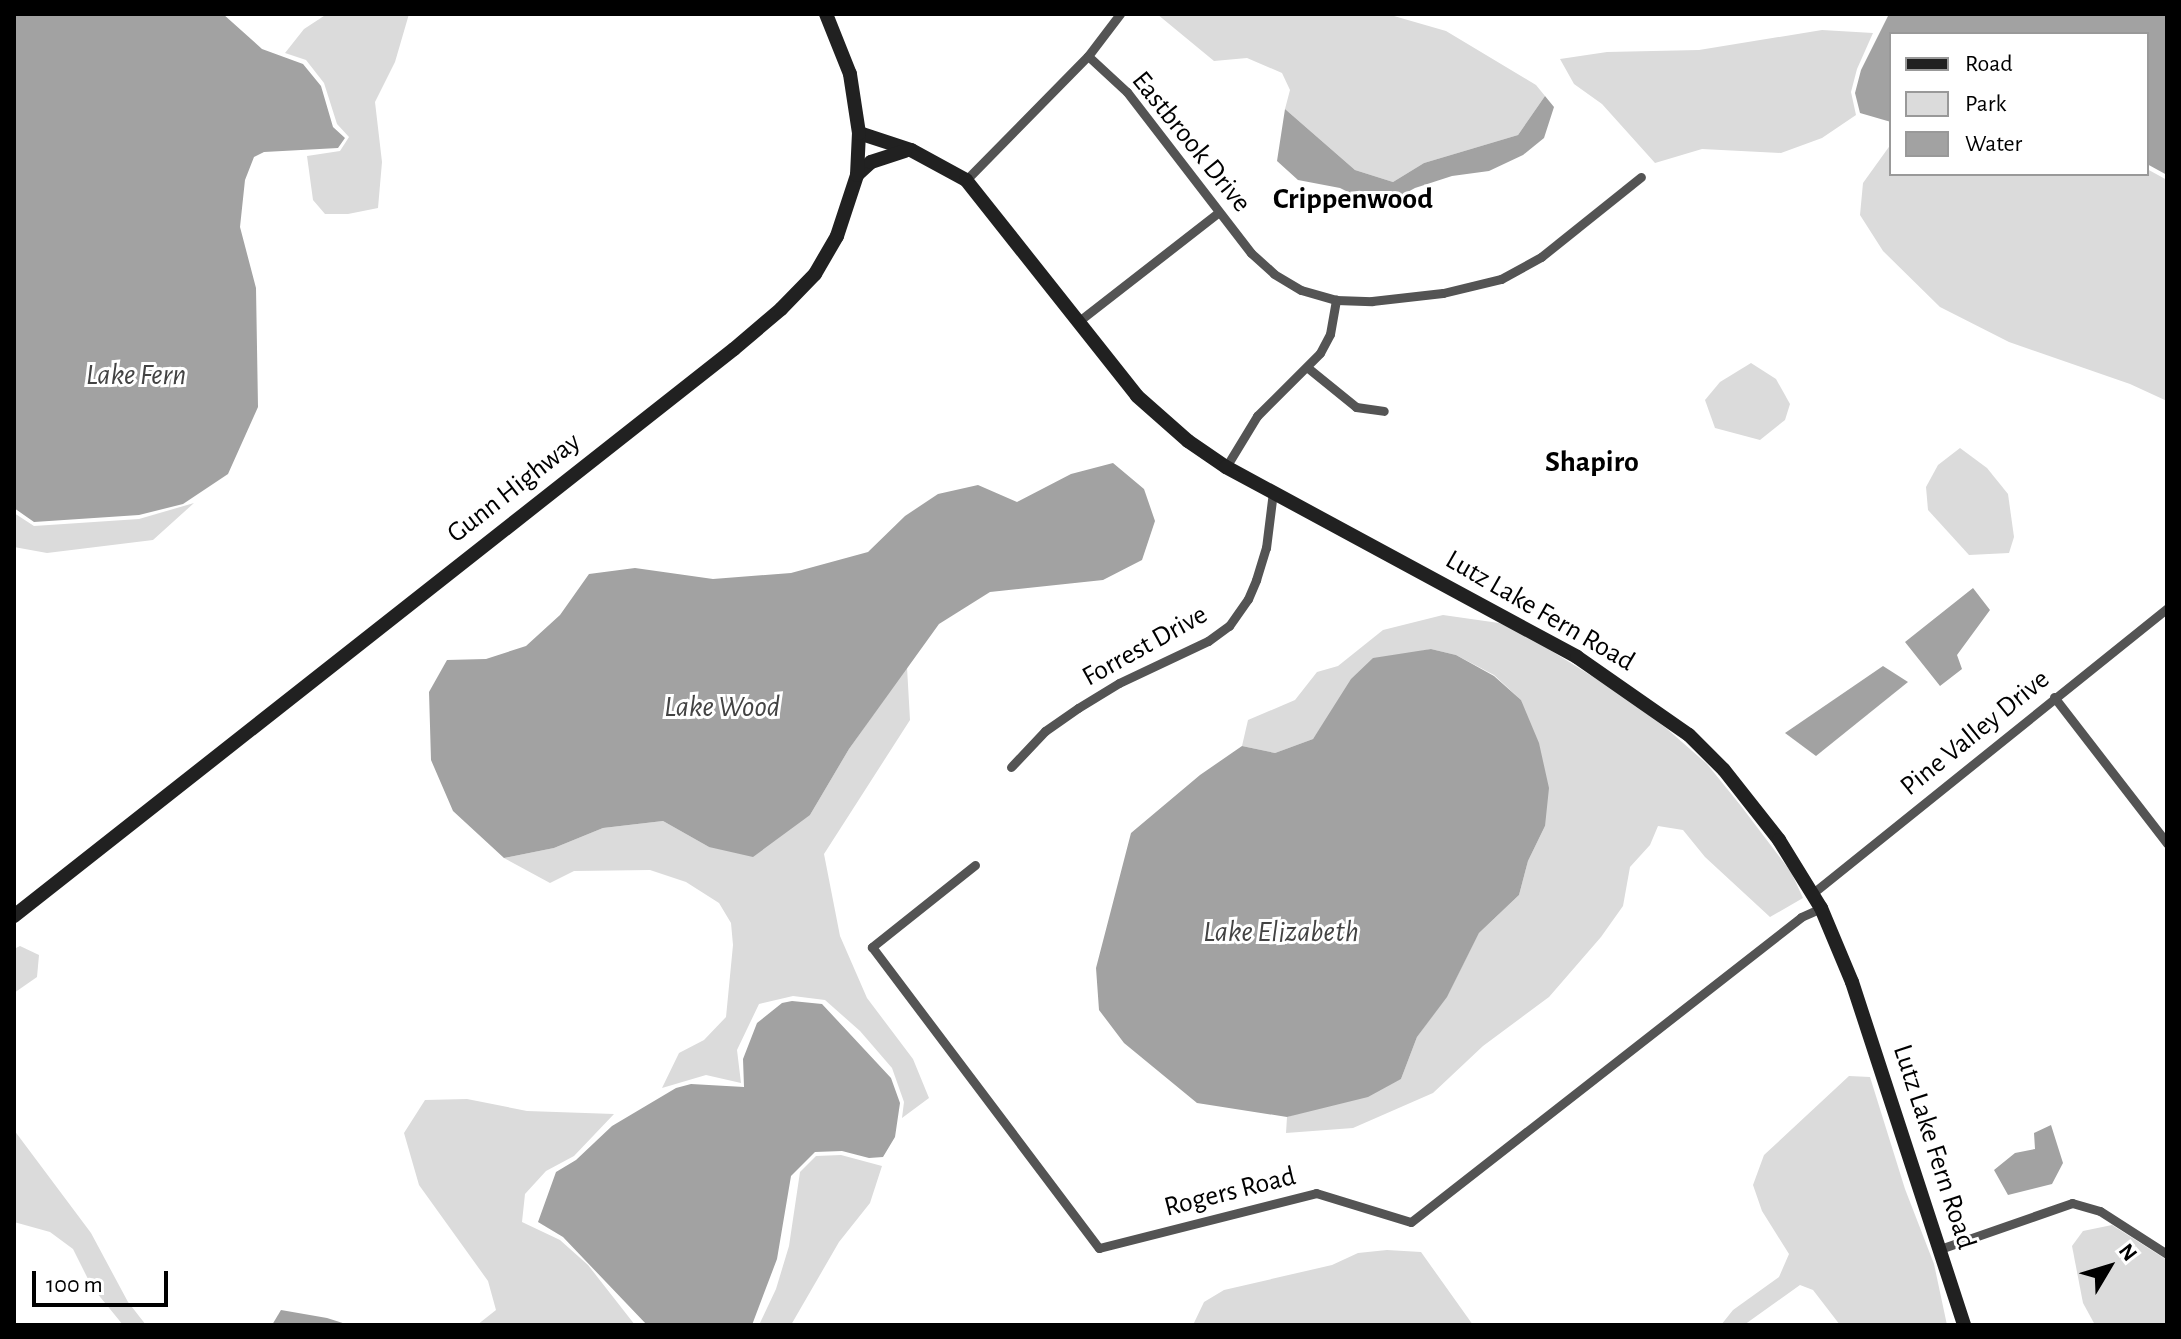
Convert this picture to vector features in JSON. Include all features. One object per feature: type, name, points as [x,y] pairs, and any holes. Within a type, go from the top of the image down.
[{"type":"main road","name":"Gunn Highway","points":[[18,914],[781,309],[827,258],[857,175],[859,133],[850,74],[826,14]]},
{"type":"main road","name":"Lutz Lake Fern Road","points":[[859,133],[911,150],[966,180],[1137,396],[1188,441],[1226,467],[1577,657],[1677,726],[1743,792],[1813,893],[1852,982],[1964,1325]]},
{"type":"main road","points":[[857,175],[871,162],[888,154],[911,150]]},
{"type":"street","points":[[966,180],[1088,56],[1120,14]]},
{"type":"street","name":"Eastbrook Drive","points":[[1088,56],[1127,92],[1251,253],[1274,274],[1301,290],[1336,300],[1372,301],[1443,293],[1501,279],[1541,257],[1641,177]]},
{"type":"street","points":[[1079,321],[1219,212]]},
{"type":"street","points":[[1226,467],[1257,416],[1308,368],[1330,334],[1336,300]]},
{"type":"street","points":[[1308,368],[1356,407],[1384,411]]},
{"type":"street","name":"Forrest Drive","points":[[1011,767],[1045,731],[1078,708],[1119,683],[1208,641],[1229,626],[1248,599],[1256,580],[1266,548],[1273,492]]},
{"type":"street","name":"Pine Valley Drive","points":[[1813,893],[2167,608]]},
{"type":"street","points":[[2054,697],[2167,843]]},
{"type":"street","name":"Rogers Road","points":[[975,865],[872,947],[1099,1248],[1316,1193],[1411,1222],[1801,917],[1821,908]]},
{"type":"street","points":[[1940,1249],[2072,1203],[2100,1211],[2167,1254]]},
{"type":"green space","points":[[327,14],[409,14],[395,62],[375,102],[382,162],[378,208],[348,214],[325,214],[313,200],[307,156],[340,151],[349,137],[337,124],[324,83],[306,60],[285,53],[304,29]]},
{"type":"green space","points":[[1157,14],[1387,14],[1446,31],[1536,85],[1545,96],[1518,135],[1424,163],[1393,182],[1355,170],[1285,109],[1290,90],[1282,73],[1247,58],[1214,61]]},
{"type":"green space","points":[[1822,30],[1873,33],[1857,69],[1851,92],[1856,115],[1822,138],[1781,153],[1702,149],[1655,163],[1602,104],[1574,84],[1560,59],[1607,52],[1699,50]]},
{"type":"green space","points":[[1889,147],[1889,176],[2149,176],[2149,170],[2167,180],[2167,401],[2130,384],[2009,342],[1940,307],[1883,251],[1860,215],[1863,183]]},
{"type":"green space","points":[[1751,363],[1776,379],[1790,404],[1785,420],[1760,440],[1715,428],[1705,400],[1720,382]]},
{"type":"green space","points":[[1960,448],[1987,468],[2008,494],[2014,537],[2009,553],[1969,555],[1928,510],[1926,487],[1938,465]]},
{"type":"green space","points":[[194,503],[153,540],[47,553],[14,547],[14,513],[34,526],[139,519]]},
{"type":"green space","points":[[1443,615],[1499,623],[1521,632],[1622,695],[1666,728],[1707,764],[1741,806],[1791,872],[1803,898],[1770,917],[1705,857],[1683,830],[1658,826],[1650,845],[1630,867],[1623,906],[1601,937],[1549,997],[1483,1046],[1433,1093],[1353,1128],[1286,1133],[1287,1117],[1401,1079],[1417,1037],[1448,994],[1479,933],[1519,895],[1528,861],[1545,826],[1521,700],[1494,675],[1456,655],[1431,649],[1407,654],[1331,713],[1313,739],[1275,753],[1242,746],[1248,720],[1295,700],[1317,672],[1338,666],[1383,630]]},
{"type":"green space","points":[[907,667],[910,720],[824,854],[840,936],[867,998],[913,1059],[929,1098],[902,1118],[904,1102],[892,1068],[860,1031],[825,1000],[793,996],[759,1004],[737,1050],[741,1083],[706,1075],[662,1088],[679,1053],[704,1040],[726,1017],[733,945],[731,923],[719,903],[686,882],[650,870],[574,871],[550,883],[504,858],[554,848],[603,828],[663,821],[709,847],[810,815],[849,749]]},
{"type":"green space","points":[[20,946],[39,955],[37,977],[14,993],[14,949]]},
{"type":"green space","points":[[1849,1076],[1870,1077],[1905,1189],[1934,1264],[1947,1325],[1840,1325],[1813,1290],[1800,1285],[1744,1325],[1721,1325],[1733,1310],[1779,1277],[1789,1254],[1762,1211],[1753,1185],[1764,1155]]},
{"type":"green space","points":[[467,1099],[527,1111],[614,1114],[574,1156],[546,1171],[525,1194],[522,1222],[560,1240],[588,1265],[635,1325],[477,1325],[496,1310],[488,1281],[419,1185],[404,1133],[425,1100]]},
{"type":"green space","points":[[14,1130],[91,1233],[128,1302],[146,1325],[123,1325],[92,1287],[73,1249],[50,1232],[14,1222]]},
{"type":"green space","points":[[841,1155],[882,1166],[870,1203],[839,1242],[791,1325],[759,1325],[776,1289],[789,1246],[800,1172],[816,1156]]},
{"type":"green space","points":[[2112,1225],[2167,1260],[2167,1325],[2095,1325],[2083,1303],[2072,1246],[2083,1231]]},
{"type":"green space","points":[[1387,1250],[1421,1252],[1473,1325],[1193,1325],[1204,1302],[1224,1290],[1332,1265],[1358,1253]]},
{"type":"water","name":"Lake Fern","points":[[14,14],[223,14],[262,49],[303,64],[321,86],[333,127],[345,138],[338,148],[264,152],[254,157],[245,180],[240,227],[256,288],[258,407],[228,474],[183,504],[139,515],[34,522],[14,508]]},
{"type":"water","points":[[1889,14],[2167,14],[2167,175],[2149,165],[2149,32],[1889,32],[1889,121],[1860,113],[1855,93],[1861,70]]},
{"type":"water","points":[[1545,96],[1554,107],[1544,138],[1523,155],[1489,171],[1452,176],[1415,188],[1391,201],[1368,202],[1340,188],[1298,180],[1277,161],[1285,109],[1355,170],[1393,182],[1424,163],[1518,135]]},
{"type":"water","name":"Lake Wood","points":[[1113,463],[1144,489],[1155,521],[1142,560],[1103,580],[990,592],[939,624],[849,749],[810,815],[753,857],[709,847],[663,821],[603,828],[554,848],[504,858],[453,811],[431,760],[429,692],[447,660],[486,659],[526,646],[560,615],[589,574],[635,568],[713,579],[791,573],[868,552],[905,516],[938,494],[978,485],[1017,502],[1071,474]]},
{"type":"water","points":[[1973,588],[1990,610],[1957,655],[1962,669],[1940,686],[1905,642]]},
{"type":"water","name":"Lake Elizabeth","points":[[1431,649],[1456,655],[1494,676],[1521,700],[1539,743],[1549,788],[1545,826],[1528,861],[1519,895],[1479,933],[1447,997],[1417,1037],[1401,1079],[1368,1097],[1287,1117],[1197,1103],[1124,1043],[1099,1010],[1096,968],[1131,833],[1200,775],[1242,746],[1275,753],[1313,739],[1351,679],[1373,658]]},
{"type":"water","points":[[1883,666],[1908,682],[1816,756],[1785,733]]},
{"type":"water","points":[[782,1003],[822,1004],[891,1078],[900,1103],[895,1137],[883,1157],[869,1158],[842,1151],[815,1152],[791,1176],[777,1259],[752,1325],[647,1325],[563,1237],[538,1222],[556,1172],[576,1160],[612,1126],[676,1088],[691,1084],[744,1087],[743,1059],[757,1023]]},
{"type":"water","points":[[2051,1125],[2063,1163],[2052,1184],[2008,1195],[1994,1170],[2015,1153],[2035,1149],[2034,1133]]},
{"type":"water","points":[[281,1310],[327,1318],[349,1325],[272,1325]]},
{"type":"district","name":"Crippenwood","points":[[1353,199]]},
{"type":"district","name":"Shapiro","points":[[1592,462]]}]
